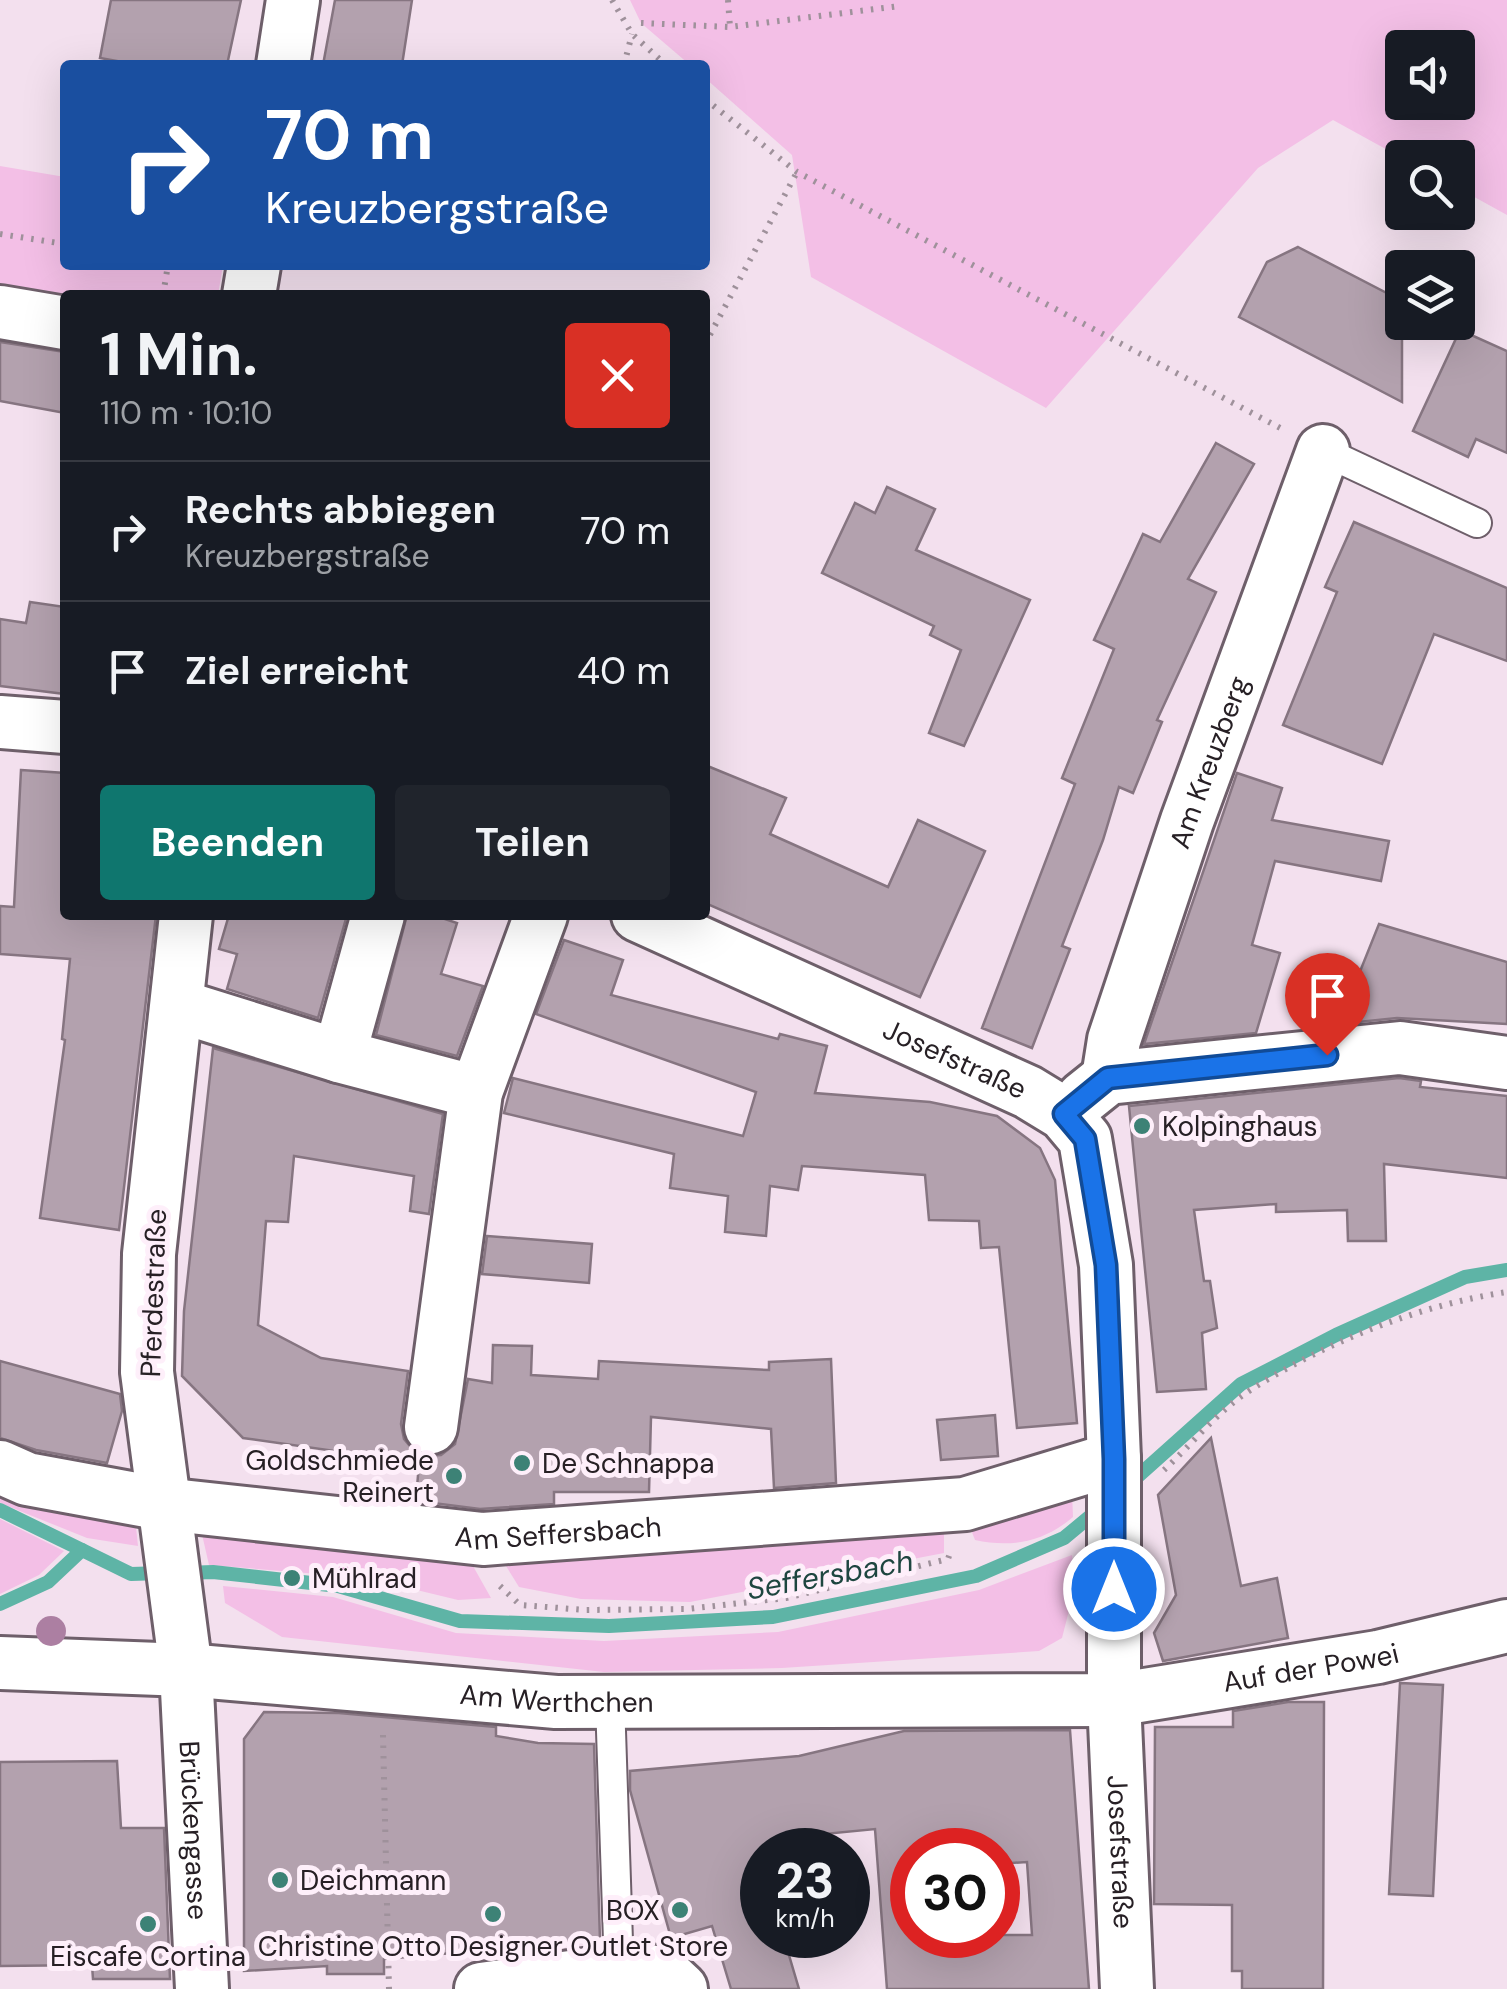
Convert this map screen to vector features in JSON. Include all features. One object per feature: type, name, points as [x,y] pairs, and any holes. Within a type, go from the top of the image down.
[{"type":"street","points":[[285,60],[293,0]]},
{"type":"street","points":[[0,312],[60,322]]},
{"type":"street","name":"Am Kreuzberg","points":[[1108,1078],[1114,1040],[1187,821],[1323,451]]},
{"type":"street","points":[[0,722],[60,727]]},
{"type":"street","name":"Pferdestraße","points":[[186,920],[180,1006],[149,1254],[147,1372],[186,1670]]},
{"type":"street","points":[[339,1056],[377,920]]},
{"type":"street","points":[[431,1427],[476,1092],[538,920]]},
{"type":"street","name":"Josefstraße","points":[[649,920],[1028,1092],[1064,1114],[1085,1139],[1096,1191],[1130,1472],[1114,1552],[1114,1700],[1128,1989]]},
{"type":"street","points":[[180,1006],[339,1056],[476,1092]]},
{"type":"street","points":[[1064,1114],[1108,1078],[1400,1048],[1507,1064]]},
{"type":"street","name":"Am Seffersbach","points":[[0,1467],[27,1479],[167,1521],[483,1539],[964,1504],[1130,1472]]},
{"type":"street","name":"Auf der Powei","points":[[1114,1700],[1378,1657],[1507,1626]]},
{"type":"street","name":"Am Werthchen","points":[[0,1662],[186,1670],[556,1702],[1114,1700]]},
{"type":"street","name":"Brückengasse","points":[[186,1670],[202,1989]]},
{"type":"street","points":[[482,1989],[637,1968],[666,1975],[681,1989]]},
{"type":"lane","points":[[1323,451],[1477,522]]},
{"type":"lane","points":[[610,1701],[619,1971]]},
{"type":"path","points":[[612,0],[632,34],[661,60]]},
{"type":"path","points":[[728,0],[730,27]]},
{"type":"path","points":[[642,22],[730,27],[900,6]]},
{"type":"path","points":[[625,60],[632,34]]},
{"type":"path","points":[[710,103],[797,172],[1323,451]]},
{"type":"path","points":[[710,335],[797,172]]},
{"type":"path","points":[[0,234],[60,243]]},
{"type":"path","points":[[1130,1472],[1246,1393],[1344,1341],[1471,1298],[1507,1292]]},
{"type":"path","points":[[483,1539],[494,1581],[520,1605],[586,1610],[687,1609],[786,1598],[948,1560],[964,1504]]},
{"type":"path","points":[[382,1687],[389,1989]]},
{"type":"shaded area","points":[[630,0],[1507,0],[1507,215],[1475,197],[1475,140],[1385,140],[1385,149],[1333,120],[1258,168],[1046,408],[811,277],[792,155],[710,82],[710,60],[684,60],[641,23]]},
{"type":"shaded area","points":[[0,166],[60,176],[60,270],[222,270],[219,290],[60,290],[60,306],[0,296]]},
{"type":"shaded area","points":[[0,1483],[135,1517],[138,1546],[87,1538],[0,1503]]},
{"type":"shaded area","points":[[1072,1491],[1073,1517],[1051,1532],[1014,1543],[975,1540],[968,1522]]},
{"type":"shaded area","points":[[0,1519],[64,1551],[39,1575],[0,1594]]},
{"type":"shaded area","points":[[944,1524],[944,1553],[690,1602],[581,1599],[519,1587],[495,1548]]},
{"type":"shaded area","points":[[201,1530],[464,1550],[491,1598],[458,1600],[367,1578],[209,1565]]},
{"type":"shaded area","points":[[1072,1555],[1075,1587],[1062,1638],[1039,1651],[782,1668],[604,1672],[282,1637],[225,1603],[223,1586],[333,1597],[456,1633],[604,1641],[778,1632],[979,1590]]},
{"type":"building","points":[[111,0],[241,0],[228,60],[100,58]]},
{"type":"building","points":[[335,0],[412,0],[403,60],[324,60]]},
{"type":"building","points":[[1298,247],[1385,292],[1385,340],[1402,340],[1402,402],[1239,317],[1267,262]]},
{"type":"building","points":[[1475,337],[1507,351],[1507,453],[1476,439],[1468,457],[1413,431],[1455,340],[1475,340]]},
{"type":"building","points":[[0,342],[60,351],[60,412],[0,401]]},
{"type":"building","points":[[1216,443],[1254,464],[1188,579],[1216,592],[1157,720],[1162,722],[1133,793],[1119,787],[1062,946],[1070,949],[1032,1048],[982,1028],[1075,784],[1062,778],[1114,649],[1094,640],[1143,534],[1160,542]]},
{"type":"building","points":[[887,487],[935,509],[916,550],[1030,600],[964,746],[929,733],[961,650],[930,635],[934,626],[822,573],[855,503],[875,513]]},
{"type":"building","points":[[1354,522],[1507,588],[1507,661],[1434,634],[1382,764],[1283,725],[1337,592],[1325,587]]},
{"type":"building","points":[[30,602],[60,606],[60,693],[0,686],[0,619],[26,623]]},
{"type":"building","points":[[710,767],[786,798],[770,834],[888,887],[918,820],[985,851],[920,997],[710,905]]},
{"type":"building","points":[[21,770],[60,773],[60,920],[155,920],[119,1230],[40,1218],[65,1040],[62,1039],[70,959],[0,954],[0,906],[14,907]]},
{"type":"building","points":[[1237,773],[1282,788],[1272,820],[1389,841],[1381,881],[1275,861],[1252,945],[1280,953],[1256,1033],[1144,1044]]},
{"type":"building","points":[[228,920],[346,920],[318,1018],[227,989],[237,954],[219,949]]},
{"type":"building","points":[[406,920],[457,923],[441,974],[483,986],[457,1056],[376,1035]]},
{"type":"building","points":[[1379,924],[1507,962],[1507,1024],[1397,1018],[1339,1024]]},
{"type":"building","points":[[564,940],[623,960],[611,995],[778,1039],[780,1034],[827,1046],[815,1093],[930,1102],[997,1116],[1040,1148],[1055,1180],[1077,1423],[1017,1428],[999,1247],[981,1248],[979,1221],[929,1220],[925,1175],[802,1166],[798,1190],[770,1186],[766,1236],[725,1232],[728,1196],[670,1188],[674,1154],[504,1113],[513,1078],[743,1136],[756,1092],[536,1014]]},
{"type":"building","points":[[213,1048],[443,1114],[429,1214],[410,1211],[414,1176],[294,1156],[288,1222],[266,1221],[258,1325],[321,1358],[408,1371],[401,1424],[404,1439],[414,1451],[426,1456],[441,1455],[455,1444],[468,1379],[492,1383],[493,1345],[532,1346],[531,1375],[598,1379],[599,1361],[769,1370],[769,1362],[831,1359],[836,1483],[774,1488],[771,1429],[651,1417],[649,1492],[554,1492],[554,1504],[480,1509],[425,1502],[426,1489],[417,1488],[419,1463],[243,1438],[182,1376],[184,1311]]},
{"type":"building","points":[[1399,1078],[1421,1081],[1420,1087],[1507,1096],[1507,1178],[1384,1164],[1386,1241],[1348,1241],[1347,1210],[1276,1212],[1276,1204],[1194,1210],[1204,1281],[1210,1281],[1217,1328],[1202,1333],[1206,1389],[1157,1392],[1129,1106]]},
{"type":"building","points":[[487,1236],[592,1244],[589,1283],[482,1274]]},
{"type":"building","points":[[0,1361],[120,1394],[122,1411],[107,1463],[36,1450],[0,1438]]},
{"type":"building","points":[[995,1415],[998,1456],[941,1460],[937,1420]]},
{"type":"building","points":[[1211,1438],[1241,1586],[1277,1578],[1288,1638],[1163,1661],[1154,1633],[1176,1595],[1158,1495]]},
{"type":"building","points":[[1400,1683],[1443,1685],[1433,1896],[1389,1894]]},
{"type":"building","points":[[1288,1702],[1324,1702],[1323,1989],[1242,1989],[1242,1971],[1232,1971],[1232,1905],[1154,1904],[1155,1727],[1233,1727],[1233,1711]]},
{"type":"building","points":[[264,1712],[339,1713],[496,1727],[496,1736],[538,1743],[594,1744],[600,1940],[384,1959],[384,1974],[327,1974],[327,1966],[244,1971],[244,1739]]},
{"type":"building","points":[[1070,1730],[1089,1989],[887,1989],[875,1829],[740,1828],[740,1958],[790,1958],[799,1989],[731,1989],[712,1926],[671,1938],[630,1790],[630,1771],[799,1756],[904,1731]]},
{"type":"building","points":[[117,1761],[121,1828],[164,1828],[170,1979],[93,1979],[92,1965],[0,1966],[0,1762]]},
{"type":"waterway","name":"Seffersbach","points":[[1127,1486],[1241,1384],[1336,1335],[1465,1277],[1507,1270]]},
{"type":"waterway","name":"Seffersbach","points":[[184,1573],[213,1572],[338,1586],[460,1621],[609,1626],[773,1617],[976,1576],[1064,1538],[1099,1509]]},
{"type":"waterway","name":"Seffersbach","points":[[0,1510],[82,1550]]},
{"type":"waterway","name":"Seffersbach","points":[[0,1604],[48,1582],[82,1550],[131,1574],[162,1573]]},
{"type":"place","name":"Kolpinghaus","points":[[1142,1126]]},
{"type":"place","name":"De Schnappa","points":[[522,1463]]},
{"type":"place","name":"Goldschmiede Reinert","points":[[454,1476]]},
{"type":"place","name":"Mühlrad","points":[[292,1578]]},
{"type":"place","name":"Deichmann","points":[[280,1880]]},
{"type":"place","name":"BOX","points":[[680,1910]]},
{"type":"place","name":"Christine Otto Designer Outlet Store","points":[[493,1914]]},
{"type":"place","name":"Eiscafe Cortina","points":[[148,1924]]},
{"type":"route","points":[[1114,1589],[1114,1459],[1106,1265],[1085,1139],[1064,1114],[1108,1078],[1327,1055]]}]
